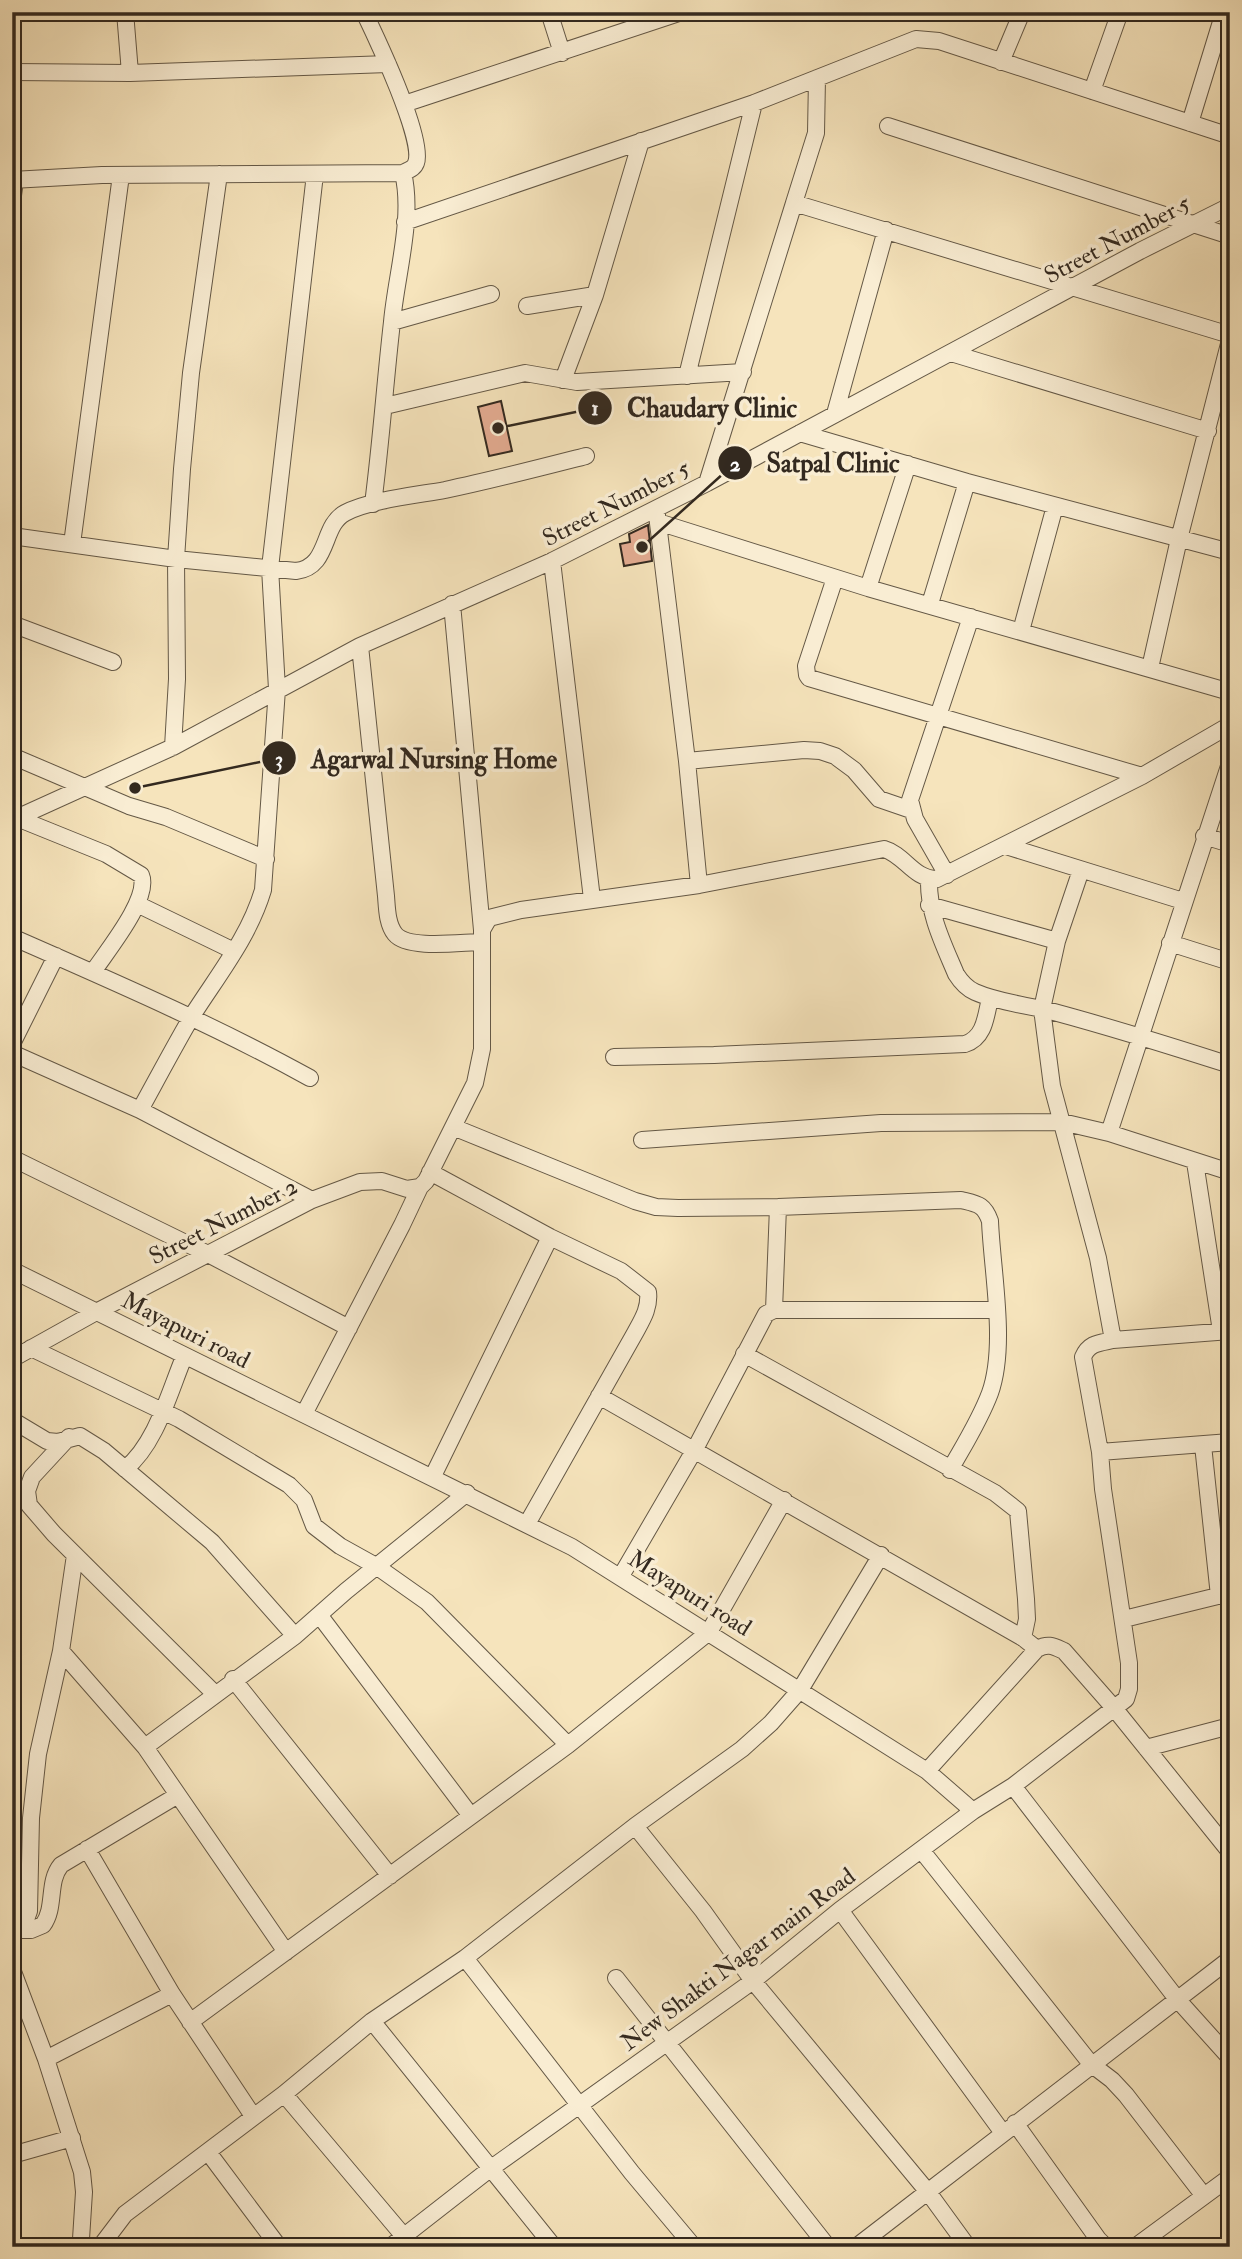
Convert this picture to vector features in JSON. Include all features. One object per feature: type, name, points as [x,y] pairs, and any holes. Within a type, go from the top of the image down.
[{"type":"street","points":[[125,12],[130,73]]},
{"type":"street","points":[[12,203],[14,180],[121,175],[403,173],[413,168],[417,155],[404,104],[364,12]]},
{"type":"street","points":[[549,12],[562,52]]},
{"type":"street","points":[[404,104],[682,12]]},
{"type":"street","points":[[1001,62],[1022,12]]},
{"type":"street","points":[[1092,92],[1120,12]]},
{"type":"street","points":[[1189,123],[1222,43],[1224,12]]},
{"type":"street","points":[[405,222],[754,103],[916,39],[939,41],[1230,136]]},
{"type":"street","points":[[12,72],[130,73],[388,64]]},
{"type":"street","points":[[707,483],[816,133],[817,78]]},
{"type":"street","points":[[687,376],[754,103]]},
{"type":"street","points":[[888,126],[1230,236]]},
{"type":"street","points":[[563,380],[595,295],[641,141]]},
{"type":"street","points":[[373,504],[405,222],[403,173]]},
{"type":"street","points":[[173,747],[177,679],[176,559],[191,373],[219,174]]},
{"type":"street","points":[[139,1110],[191,1018],[234,951],[258,908],[264,890],[277,689],[270,568],[315,174]]},
{"type":"street","points":[[72,544],[121,175]]},
{"type":"street","points":[[794,203],[1074,287],[1230,338],[1150,668]]},
{"type":"street","name":"Street Number 5","points":[[13,818],[173,747],[360,646],[657,515],[707,483],[1230,206]]},
{"type":"street","points":[[835,414],[886,230]]},
{"type":"street","points":[[392,322],[491,294]]},
{"type":"street","points":[[527,306],[595,295]]},
{"type":"street","points":[[951,353],[1208,431]]},
{"type":"street","points":[[385,406],[512,374],[601,382],[743,372]]},
{"type":"street","points":[[800,433],[967,482],[1230,552]]},
{"type":"street","points":[[12,536],[176,559],[307,570],[316,562],[339,517],[355,509],[502,479],[586,456]]},
{"type":"street","points":[[868,588],[908,464]]},
{"type":"street","points":[[930,604],[967,482]]},
{"type":"street","points":[[1021,631],[1055,506]]},
{"type":"street","points":[[699,885],[657,515],[835,578],[1230,692]]},
{"type":"street","points":[[552,561],[592,899]]},
{"type":"street","points":[[835,578],[806,666],[807,675],[814,681],[1142,776]]},
{"type":"street","points":[[304,1414],[475,1083],[482,1049],[482,936],[452,604]]},
{"type":"street","points":[[947,875],[911,810],[910,800],[971,617]]},
{"type":"street","points":[[12,624],[113,662]]},
{"type":"street","points":[[360,646],[389,922],[393,932],[410,942],[482,936]]},
{"type":"street","points":[[482,936],[484,923],[496,915],[699,885],[884,849],[894,852],[916,873],[929,879],[937,879],[1142,776],[1230,725]]},
{"type":"street","points":[[687,761],[804,750],[820,751],[845,762],[879,799],[911,810]]},
{"type":"street","points":[[12,756],[129,806],[166,817],[266,859]]},
{"type":"street","points":[[1109,1133],[1230,763]]},
{"type":"street","points":[[13,818],[106,854],[141,875],[143,881],[137,904],[93,972]]},
{"type":"street","points":[[1205,836],[1230,844]]},
{"type":"street","points":[[1006,846],[1183,901]]},
{"type":"street","points":[[1081,870],[1057,941],[1042,1009],[1052,1086],[1098,1258],[1113,1340]]},
{"type":"street","points":[[929,879],[929,905],[960,982],[972,991],[990,998],[1042,1009],[1140,1036],[1230,1065]]},
{"type":"street","points":[[137,904],[234,951]]},
{"type":"street","points":[[929,905],[1057,941]]},
{"type":"street","points":[[12,937],[191,1018],[310,1078]]},
{"type":"street","points":[[1170,943],[1230,962]]},
{"type":"street","points":[[12,1044],[56,956]]},
{"type":"street","points":[[614,1057],[965,1044],[974,1041],[979,1034],[990,998]]},
{"type":"street","points":[[12,1053],[139,1110],[312,1200]]},
{"type":"street","points":[[642,1140],[881,1123],[1062,1122],[1109,1133],[1230,1172]]},
{"type":"street","points":[[453,1127],[635,1201],[656,1207],[778,1208],[961,1199],[976,1203],[986,1210],[990,1221],[997,1310],[996,1365],[990,1392],[950,1470]]},
{"type":"street","points":[[12,1158],[208,1254],[349,1328]]},
{"type":"street","points":[[1114,1708],[1126,1699],[1129,1689],[1124,1619],[1103,1489],[1100,1452],[1083,1357],[1087,1349],[1094,1344],[1113,1340],[1226,1331],[1195,1162]]},
{"type":"street","points":[[430,1172],[550,1237],[621,1271],[648,1292],[647,1311],[527,1524]]},
{"type":"street","name":"Street Number 2","points":[[12,1359],[98,1311],[312,1200],[360,1182],[382,1181],[407,1189],[420,1187]]},
{"type":"street","points":[[774,1310],[778,1208]]},
{"type":"street","points":[[433,1476],[550,1237]]},
{"type":"street","name":"Mayapuri road","points":[[12,1270],[98,1311],[184,1357],[467,1493],[621,1576],[926,1771],[973,1811]]},
{"type":"street","points":[[621,1576],[695,1449],[766,1314],[774,1310],[997,1310]]},
{"type":"street","points":[[31,1348],[162,1411],[289,1485],[304,1500],[314,1526],[427,1602],[568,1745]]},
{"type":"street","points":[[744,1354],[995,1493],[1018,1511],[1027,1619],[1023,1638]]},
{"type":"street","points":[[125,1469],[144,1450],[184,1357]]},
{"type":"street","points":[[599,1396],[881,1555],[1023,1638],[1037,1649]]},
{"type":"street","points":[[12,1420],[47,1441],[58,1442],[80,1436],[92,1441],[212,1542],[295,1636]]},
{"type":"street","points":[[69,1437],[32,1478],[27,1498],[33,1512],[215,1694]]},
{"type":"street","points":[[1100,1452],[1230,1442]]},
{"type":"street","points":[[1124,1619],[1224,1594],[1203,1445]]},
{"type":"street","points":[[145,1747],[233,1679],[295,1636],[467,1493]]},
{"type":"street","points":[[190,2022],[568,1745],[709,1632],[784,1500]]},
{"type":"street","points":[[13,1931],[24,1925],[29,1911],[34,1785],[38,1754],[61,1651],[75,1555]]},
{"type":"street","points":[[100,2247],[125,2214],[284,2094],[372,2021],[465,1958],[635,1826],[742,1749],[771,1723],[800,1690],[881,1555]]},
{"type":"street","points":[[320,1616],[471,1816]]},
{"type":"street","points":[[926,1771],[1037,1649],[1045,1645],[1064,1651],[1114,1708],[1230,1852]]},
{"type":"street","points":[[61,1651],[145,1747],[286,1952]]},
{"type":"street","points":[[233,1679],[390,1876]]},
{"type":"street","name":"New Shakti Nagar main Road","points":[[390,2247],[409,2241],[490,2169],[753,1981],[839,1910],[973,1811],[1013,1786],[1114,1708]]},
{"type":"street","points":[[1146,1748],[1230,1726]]},
{"type":"street","points":[[1013,1786],[1177,1999],[1230,2058]]},
{"type":"street","points":[[13,1931],[31,1930],[43,1925],[51,1908],[57,1869],[178,1795]]},
{"type":"street","points":[[635,1826],[703,1911],[753,1981],[928,2192],[968,2247]]},
{"type":"street","points":[[87,1849],[172,1994],[253,2116]]},
{"type":"street","points":[[922,1851],[1091,2064],[1126,2095],[1204,2196]]},
{"type":"street","points":[[839,1910],[1009,2128],[1106,2247]]},
{"type":"street","points":[[465,1958],[632,2173],[694,2247]]},
{"type":"street","points":[[856,2247],[1230,1959]]},
{"type":"street","points":[[12,1969],[46,2059],[82,2172],[84,2192],[80,2239],[83,2247]]},
{"type":"street","points":[[616,1978],[828,2247]]},
{"type":"street","points":[[46,2059],[172,1994]]},
{"type":"street","points":[[372,2021],[554,2247]]},
{"type":"street","points":[[284,2094],[409,2241]]},
{"type":"street","points":[[12,2155],[72,2138]]},
{"type":"street","points":[[208,2152],[279,2247]]},
{"type":"street","points":[[1135,2247],[1230,2177]]},
{"type":"building","points":[[501,401],[512,451],[489,456],[478,407]]},
{"type":"building","points":[[648,525],[652,561],[624,566],[620,544],[630,542],[629,534]]},
{"type":"place","name":"Chaudary Clinic","points":[[498,428]]},
{"type":"place","name":"Satpal Clinic","points":[[642,547]]},
{"type":"place","name":"Agarwal Nursing Home","points":[[135,788]]}]
